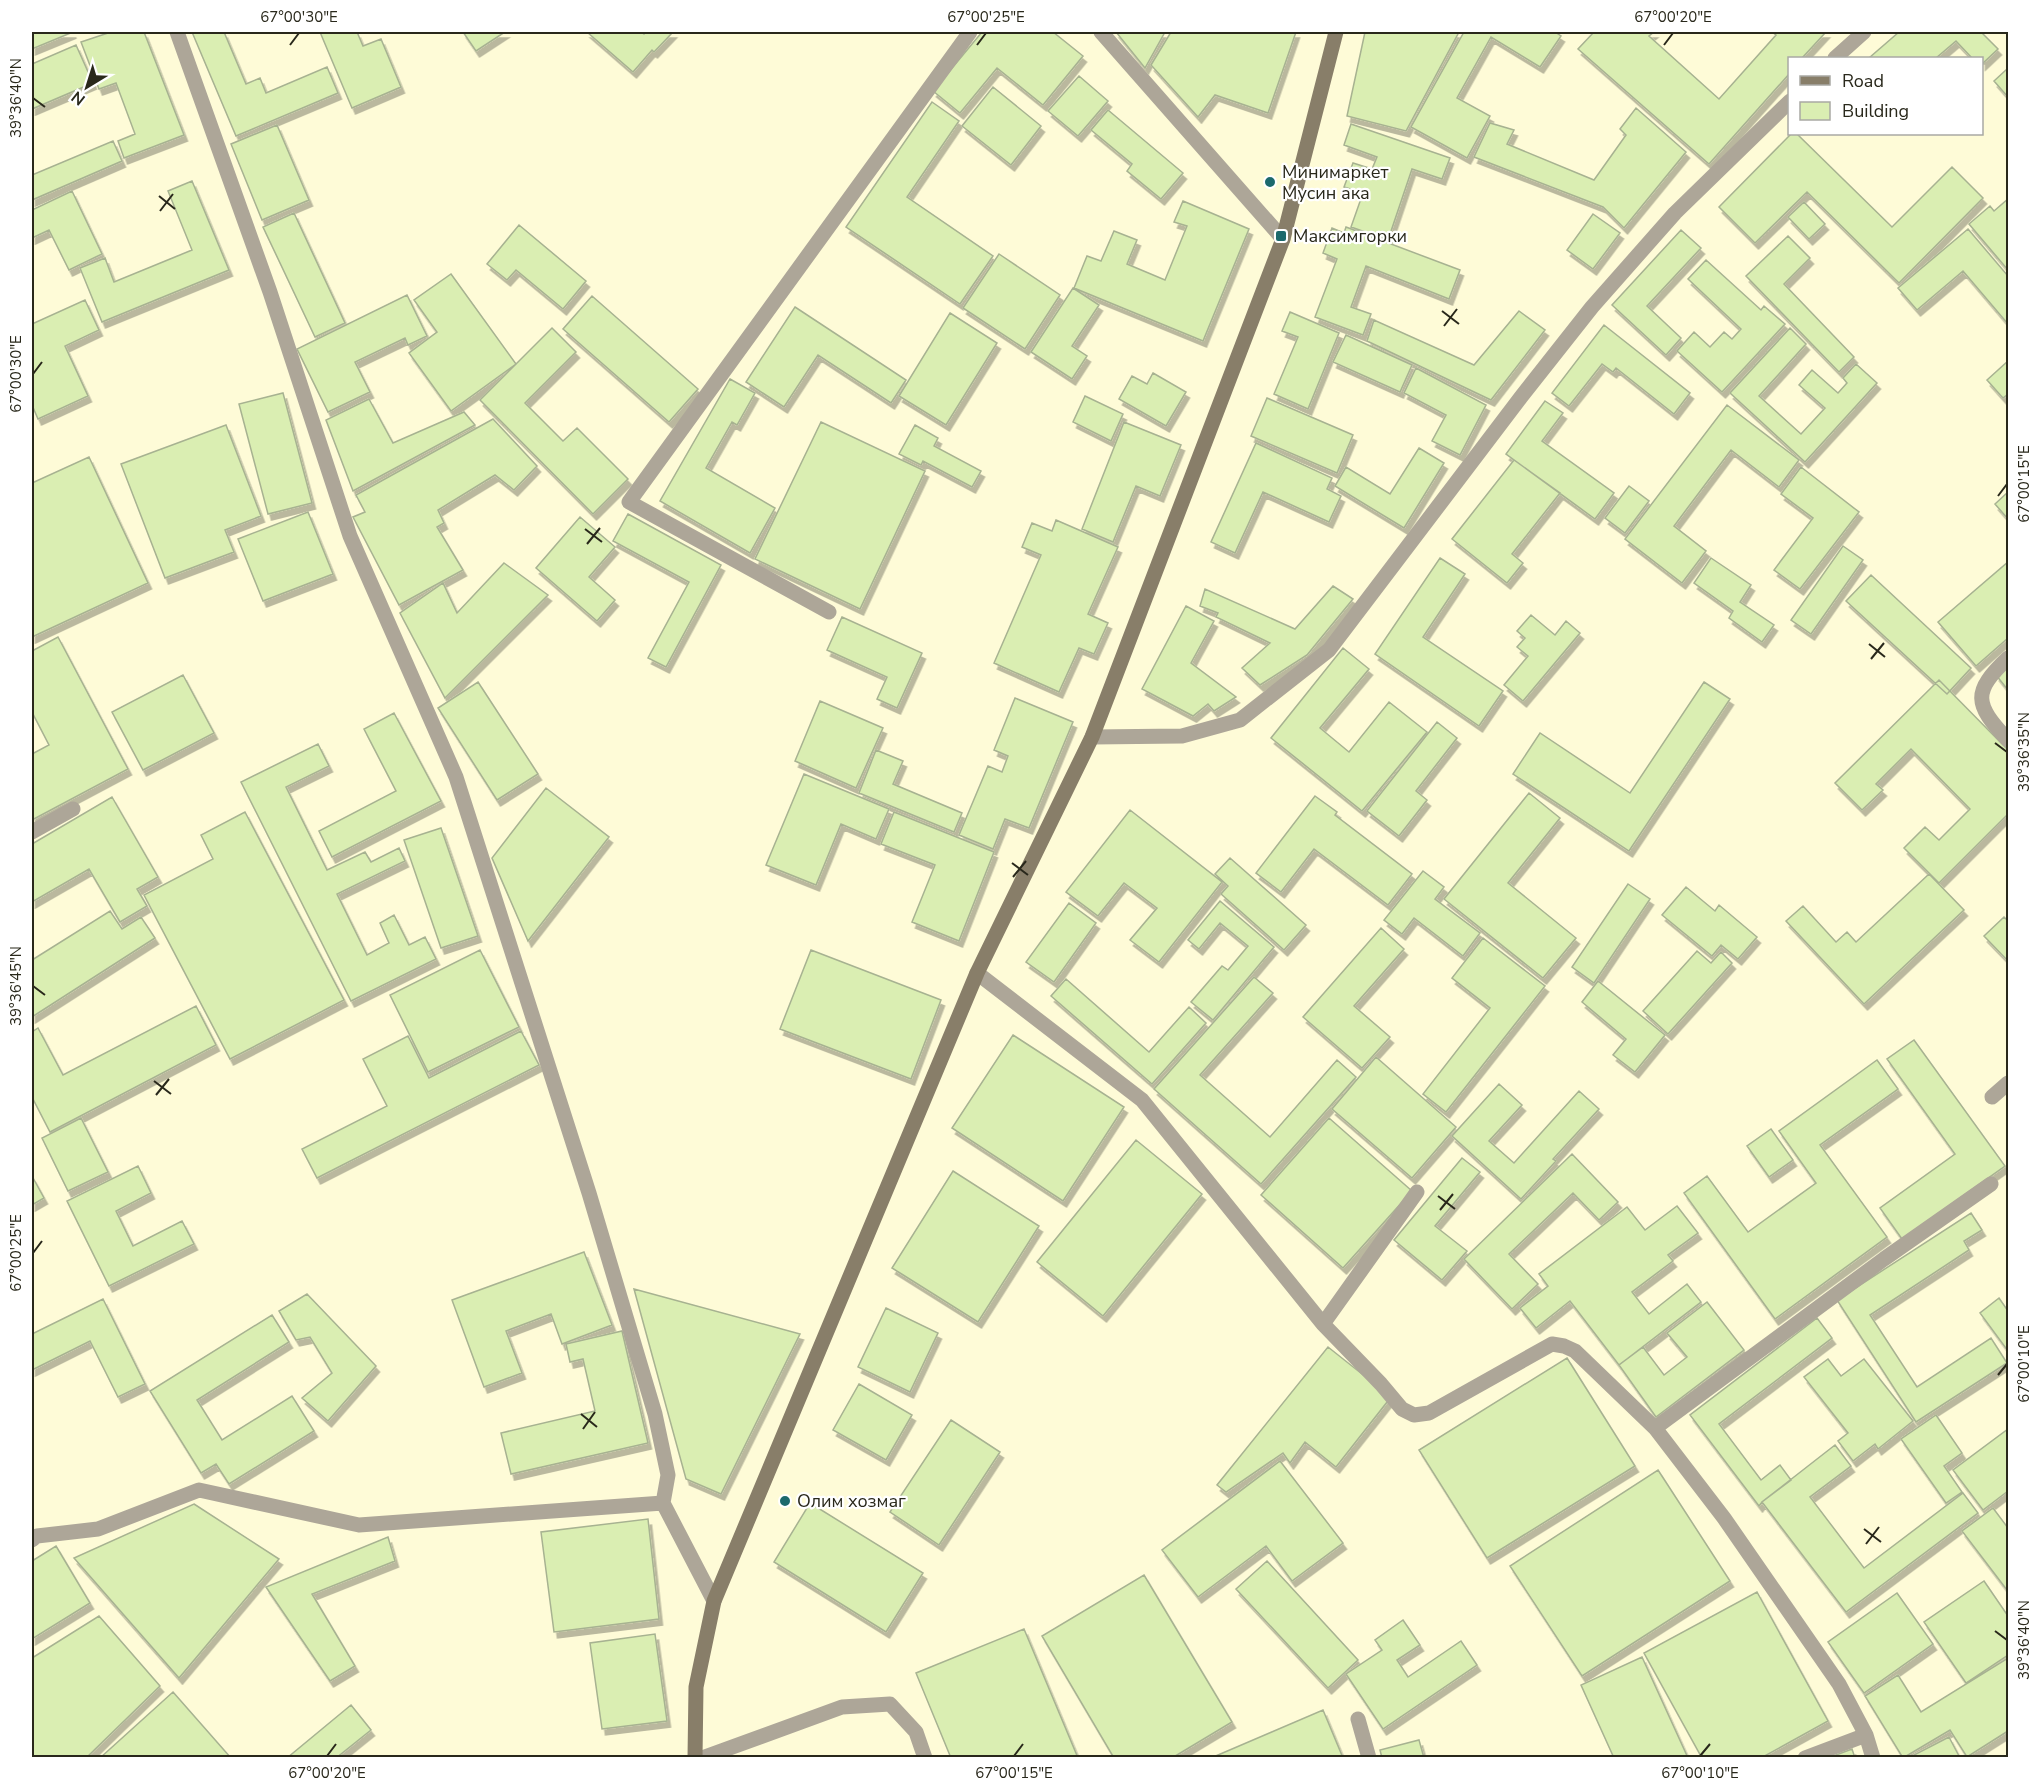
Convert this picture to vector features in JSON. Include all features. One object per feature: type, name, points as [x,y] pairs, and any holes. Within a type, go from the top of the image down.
[{"type":"main road","points":[[695,1758],[696,1687],[714,1601],[977,973],[1092,737],[1283,239],[1336,32]]},
{"type":"street","points":[[177,32],[270,292],[350,536],[456,777],[589,1193],[655,1414],[668,1474],[663,1503],[714,1601]]},
{"type":"street","points":[[829,612],[629,502],[970,32]]},
{"type":"street","points":[[1101,32],[1283,239]]},
{"type":"street","points":[[1836,57],[1864,32]]},
{"type":"street","points":[[1092,737],[1182,736],[1240,720],[1329,650],[1592,306],[1675,213],[1788,104]]},
{"type":"street","points":[[2008,658],[1984,683],[1982,701],[1995,725],[2008,740]]},
{"type":"street","points":[[32,832],[73,809]]},
{"type":"street","points":[[977,973],[1142,1100],[1323,1324],[1402,1409],[1414,1415],[1429,1413],[1552,1344],[1564,1346],[1575,1352],[1655,1428],[1724,1518],[1839,1684],[1866,1735],[1873,1758]]},
{"type":"street","points":[[1992,1097],[2008,1083]]},
{"type":"street","points":[[1655,1428],[1884,1259],[1991,1184]]},
{"type":"street","points":[[1323,1324],[1417,1192]]},
{"type":"street","points":[[34,1534],[98,1529],[199,1490],[359,1525],[663,1503]]},
{"type":"street","points":[[702,1758],[842,1707],[890,1704],[916,1732],[925,1758]]},
{"type":"street","points":[[1358,1719],[1369,1758]]},
{"type":"street","points":[[1805,1758],[1866,1735]]},
{"type":"building","points":[[32,32],[73,32],[32,49]]},
{"type":"building","points":[[111,32],[144,32],[184,135],[124,158],[118,141],[135,134],[116,83],[99,89],[81,42]]},
{"type":"building","points":[[192,32],[224,32],[246,84],[260,78],[266,93],[327,67],[338,93],[236,136]]},
{"type":"building","points":[[320,32],[357,32],[363,46],[381,39],[401,87],[352,108]]},
{"type":"building","points":[[463,32],[505,32],[476,51]]},
{"type":"building","points":[[587,32],[641,32],[644,34],[646,32],[673,32],[654,52],[652,50],[633,72]]},
{"type":"building","points":[[982,32],[1053,32],[1083,56],[1043,105],[997,68],[960,113],[933,91]]},
{"type":"building","points":[[1116,32],[1165,32],[1145,68]]},
{"type":"building","points":[[1171,32],[1296,32],[1268,113],[1215,95],[1198,117],[1151,65]]},
{"type":"building","points":[[1365,32],[1459,32],[1406,131],[1347,116]]},
{"type":"building","points":[[1464,32],[1555,32],[1561,36],[1540,67],[1491,37],[1457,98],[1490,116],[1467,158],[1411,127]]},
{"type":"building","points":[[1594,32],[1654,32],[1649,36],[1719,99],[1776,35],[1772,32],[1826,32],[1803,57],[1788,57],[1788,75],[1709,164],[1578,49]]},
{"type":"building","points":[[1899,32],[1981,32],[1998,49],[1983,63],[1983,57],[1971,57],[1956,41],[1937,57],[1870,57]]},
{"type":"building","points":[[76,45],[93,83],[32,109],[32,64]]},
{"type":"building","points":[[2008,70],[2008,97],[1994,81]]},
{"type":"building","points":[[1079,76],[1108,101],[1078,136],[1048,111]]},
{"type":"building","points":[[993,87],[1041,126],[1011,165],[962,126]]},
{"type":"building","points":[[932,102],[959,121],[907,197],[993,256],[960,304],[846,227]]},
{"type":"building","points":[[1636,108],[1686,152],[1624,228],[1603,207],[1474,157],[1490,123],[1514,130],[1507,144],[1594,180],[1626,135],[1620,129]]},
{"type":"building","points":[[1108,110],[1183,173],[1161,199],[1127,171],[1132,164],[1091,130]]},
{"type":"building","points":[[1351,124],[1450,158],[1442,179],[1412,169],[1388,240],[1351,227],[1363,193],[1344,187],[1353,163],[1372,169],[1377,157],[1344,145]]},
{"type":"building","points":[[277,125],[309,200],[262,220],[231,144]]},
{"type":"building","points":[[1790,135],[1798,135],[1892,227],[1952,167],[1983,198],[1899,283],[1807,192],[1755,243],[1719,207]]},
{"type":"building","points":[[113,141],[122,161],[32,200],[32,175]]},
{"type":"building","points":[[192,181],[229,270],[102,322],[80,268],[105,258],[114,282],[192,250],[168,191]]},
{"type":"building","points":[[72,191],[102,254],[69,270],[49,230],[32,238],[32,210]]},
{"type":"building","points":[[2008,199],[2008,270],[1969,224],[1990,206],[1994,211]]},
{"type":"building","points":[[1183,201],[1249,229],[1203,341],[1074,288],[1087,256],[1101,261],[1114,231],[1137,240],[1127,264],[1165,280],[1187,226],[1174,222]]},
{"type":"building","points":[[1804,202],[1825,224],[1809,239],[1788,217]]},
{"type":"building","points":[[294,213],[345,323],[315,337],[263,227]]},
{"type":"building","points":[[1593,214],[1620,233],[1593,269],[1567,250]]},
{"type":"building","points":[[519,225],[586,281],[563,309],[516,270],[507,280],[487,264]]},
{"type":"building","points":[[1346,227],[1460,270],[1449,299],[1366,266],[1351,307],[1371,314],[1363,335],[1315,317],[1337,259],[1323,253],[1332,228],[1344,233]]},
{"type":"building","points":[[1968,229],[2008,276],[2008,324],[1963,271],[1917,310],[1898,288]]},
{"type":"building","points":[[1681,230],[1701,248],[1647,306],[1681,338],[1666,355],[1612,305]]},
{"type":"building","points":[[1788,236],[1810,258],[1784,284],[1854,357],[1839,372],[1746,276]]},
{"type":"building","points":[[999,254],[1060,295],[1025,349],[963,308]]},
{"type":"building","points":[[1706,260],[1761,310],[1764,306],[1785,324],[1722,392],[1677,351],[1694,332],[1710,347],[1724,332],[1732,339],[1741,329],[1688,279]]},
{"type":"building","points":[[451,274],[516,364],[451,411],[409,353],[437,332],[414,300]]},
{"type":"building","points":[[1073,288],[1099,305],[1072,346],[1087,356],[1072,379],[1031,352]]},
{"type":"building","points":[[407,295],[427,336],[408,345],[405,338],[355,362],[370,392],[328,412],[297,349]]},
{"type":"building","points":[[592,296],[698,389],[669,422],[563,329]]},
{"type":"building","points":[[85,300],[99,330],[65,346],[88,396],[38,419],[32,405],[32,324]]},
{"type":"building","points":[[795,307],[906,380],[891,403],[818,355],[784,407],[746,382]]},
{"type":"building","points":[[1519,311],[1545,330],[1491,400],[1367,341],[1374,320],[1474,365]]},
{"type":"building","points":[[1290,312],[1339,333],[1308,409],[1274,394],[1298,337],[1282,331]]},
{"type":"building","points":[[950,313],[997,343],[946,425],[899,396]]},
{"type":"building","points":[[1604,325],[1690,393],[1674,414],[1616,368],[1613,372],[1602,364],[1569,406],[1552,393]]},
{"type":"building","points":[[552,328],[576,352],[525,403],[563,441],[577,428],[628,479],[593,514],[480,400]]},
{"type":"building","points":[[1790,328],[1806,344],[1759,396],[1801,434],[1825,408],[1799,385],[1812,370],[1838,393],[1847,383],[1843,378],[1856,364],[1877,383],[1805,462],[1730,393]]},
{"type":"building","points":[[1346,335],[1412,365],[1400,392],[1333,362]]},
{"type":"building","points":[[2008,361],[2008,394],[2003,398],[1987,380]]},
{"type":"building","points":[[1416,368],[1486,405],[1460,455],[1432,441],[1446,415],[1404,393]]},
{"type":"building","points":[[1153,373],[1186,392],[1166,426],[1119,399],[1132,376],[1147,384]]},
{"type":"building","points":[[730,379],[755,393],[737,425],[732,422],[706,468],[775,508],[750,553],[660,501]]},
{"type":"building","points":[[283,393],[312,503],[268,514],[239,404]]},
{"type":"building","points":[[1085,396],[1123,414],[1111,441],[1073,422]]},
{"type":"building","points":[[1267,398],[1353,435],[1337,473],[1251,436]]},
{"type":"building","points":[[369,399],[393,443],[464,412],[475,425],[353,491],[326,420]]},
{"type":"building","points":[[1545,401],[1563,413],[1542,441],[1614,493],[1595,519],[1506,454]]},
{"type":"building","points":[[1727,405],[1799,460],[1779,487],[1731,450],[1674,526],[1706,551],[1682,583],[1625,539]]},
{"type":"building","points":[[493,419],[537,466],[514,490],[495,475],[438,510],[444,523],[437,527],[463,570],[399,605],[353,517],[365,512],[356,495]]},
{"type":"building","points":[[821,422],[925,471],[860,609],[755,559]]},
{"type":"building","points":[[1124,422],[1181,445],[1160,496],[1136,486],[1113,542],[1082,529]]},
{"type":"building","points":[[226,425],[261,516],[225,530],[234,552],[165,578],[121,464]]},
{"type":"building","points":[[915,425],[938,438],[934,446],[981,471],[972,487],[923,461],[921,465],[899,454]]},
{"type":"building","points":[[1256,443],[1332,478],[1327,489],[1341,496],[1329,522],[1263,492],[1235,553],[1211,542]]},
{"type":"building","points":[[1419,448],[1444,463],[1404,528],[1335,486],[1346,467],[1390,494]]},
{"type":"building","points":[[89,457],[148,583],[32,637],[32,483]]},
{"type":"building","points":[[1514,460],[1560,493],[1512,554],[1523,563],[1507,583],[1452,539]]},
{"type":"building","points":[[1801,467],[1859,512],[1800,589],[1774,570],[1813,518],[1781,494]]},
{"type":"building","points":[[1629,486],[1649,501],[1625,533],[1605,518]]},
{"type":"building","points":[[2008,492],[2008,519],[1995,504]]},
{"type":"building","points":[[308,512],[333,574],[263,601],[238,539]]},
{"type":"building","points":[[628,514],[721,565],[666,667],[648,658],[689,582],[613,541]]},
{"type":"building","points":[[580,517],[615,547],[589,577],[615,600],[597,621],[536,568]]},
{"type":"building","points":[[1056,520],[1118,547],[1088,614],[1108,623],[1094,654],[1079,648],[1059,692],[994,663],[1041,555],[1022,547],[1032,523],[1052,531]]},
{"type":"building","points":[[1843,546],[1863,560],[1811,634],[1791,620]]},
{"type":"building","points":[[1440,558],[1465,574],[1423,637],[1503,691],[1479,726],[1375,654]]},
{"type":"building","points":[[1711,558],[1751,585],[1740,602],[1774,625],[1762,642],[1729,618],[1733,611],[1694,583]]},
{"type":"building","points":[[2008,562],[2008,638],[1976,666],[1938,622]]},
{"type":"building","points":[[504,563],[548,595],[445,698],[400,613],[443,583],[457,613]]},
{"type":"building","points":[[1871,575],[1971,668],[1947,694],[1846,601]]},
{"type":"building","points":[[1333,586],[1353,599],[1307,655],[1260,685],[1242,668],[1270,643],[1216,617],[1218,613],[1200,606],[1205,589],[1295,629]]},
{"type":"building","points":[[1186,606],[1214,621],[1191,663],[1236,697],[1214,711],[1208,704],[1193,716],[1142,689]]},
{"type":"building","points":[[1531,615],[1555,635],[1566,621],[1580,633],[1523,701],[1504,685],[1528,656],[1517,647],[1525,638],[1517,631]]},
{"type":"building","points":[[842,617],[922,653],[897,708],[877,699],[887,677],[827,650]]},
{"type":"building","points":[[58,637],[128,769],[32,820],[32,754],[49,745],[32,712],[32,651]]},
{"type":"building","points":[[1343,648],[1369,669],[1320,728],[1349,752],[1389,702],[1427,732],[1362,811],[1271,738]]},
{"type":"building","points":[[2008,664],[2008,690],[1996,675]]},
{"type":"building","points":[[183,675],[214,733],[143,770],[112,712]]},
{"type":"building","points":[[1939,680],[2008,750],[2008,814],[1939,883],[1904,848],[1925,827],[1939,840],[1970,809],[1911,749],[1876,784],[1883,790],[1862,810],[1835,783]]},
{"type":"building","points":[[478,682],[538,774],[497,800],[438,708]]},
{"type":"building","points":[[1704,682],[1730,699],[1629,851],[1513,774],[1540,733],[1630,793]]},
{"type":"building","points":[[1015,698],[1073,722],[1029,828],[1005,819],[993,849],[959,835],[988,766],[1002,772],[1008,756],[994,750]]},
{"type":"building","points":[[820,701],[883,728],[856,788],[795,761]]},
{"type":"building","points":[[394,713],[441,801],[332,857],[319,831],[396,791],[364,729]]},
{"type":"building","points":[[1437,722],[1457,738],[1416,791],[1427,800],[1399,836],[1367,811]]},
{"type":"building","points":[[318,744],[329,766],[286,787],[327,870],[365,852],[371,862],[399,848],[405,861],[337,894],[367,955],[389,943],[380,923],[394,915],[409,945],[425,937],[436,959],[351,1001],[241,782]]},
{"type":"building","points":[[876,750],[903,761],[893,784],[962,813],[954,832],[859,793]]},
{"type":"building","points":[[804,774],[889,809],[876,839],[841,824],[816,885],[766,865]]},
{"type":"building","points":[[546,788],[609,837],[528,941],[492,858]]},
{"type":"building","points":[[1529,793],[1560,818],[1508,883],[1576,938],[1543,978],[1444,899]]},
{"type":"building","points":[[1315,796],[1337,812],[1335,815],[1412,874],[1388,905],[1314,849],[1281,892],[1256,873]]},
{"type":"building","points":[[112,797],[158,877],[137,889],[147,906],[120,922],[89,869],[32,902],[32,844]]},
{"type":"building","points":[[1130,810],[1222,882],[1159,962],[1130,940],[1157,908],[1124,883],[1098,916],[1066,892]]},
{"type":"building","points":[[245,812],[344,1000],[230,1059],[144,895],[213,859],[201,835]]},
{"type":"building","points":[[894,812],[994,852],[959,941],[912,922],[935,865],[881,844]]},
{"type":"building","points":[[441,828],[478,936],[441,948],[404,840]]},
{"type":"building","points":[[1230,858],[1306,925],[1284,950],[1221,894],[1228,886],[1215,874]]},
{"type":"building","points":[[1423,871],[1444,887],[1435,899],[1480,933],[1463,956],[1414,918],[1402,934],[1384,920]]},
{"type":"building","points":[[1929,874],[1964,910],[1864,1004],[1786,921],[1803,906],[1836,942],[1847,932],[1856,942]]},
{"type":"building","points":[[1628,884],[1650,899],[1594,983],[1572,967]]},
{"type":"building","points":[[1686,887],[1715,911],[1719,905],[1757,937],[1738,959],[1721,945],[1712,956],[1662,915]]},
{"type":"building","points":[[1220,901],[1274,947],[1213,1020],[1191,1002],[1222,966],[1228,970],[1248,946],[1220,923],[1199,949],[1188,940]]},
{"type":"building","points":[[1069,903],[1096,923],[1054,982],[1026,962]]},
{"type":"building","points":[[110,911],[122,929],[141,917],[155,938],[32,1017],[32,960]]},
{"type":"building","points":[[2004,917],[2008,921],[2008,961],[1984,936]]},
{"type":"building","points":[[1381,928],[1404,949],[1354,1006],[1390,1037],[1362,1068],[1303,1017]]},
{"type":"building","points":[[1483,938],[1545,986],[1446,1112],[1423,1094],[1490,1008],[1452,978]]},
{"type":"building","points":[[480,950],[519,1027],[428,1072],[390,995]]},
{"type":"building","points":[[811,950],[941,1000],[911,1079],[780,1029]]},
{"type":"building","points":[[1697,951],[1711,963],[1721,952],[1732,963],[1668,1034],[1643,1011]]},
{"type":"building","points":[[1254,977],[1273,993],[1200,1075],[1270,1137],[1337,1060],[1356,1077],[1261,1184],[1154,1089]]},
{"type":"building","points":[[1066,979],[1149,1052],[1189,1007],[1206,1023],[1152,1084],[1051,996]]},
{"type":"building","points":[[1598,981],[1665,1035],[1635,1072],[1613,1055],[1626,1039],[1582,1002]]},
{"type":"building","points":[[196,1006],[216,1045],[50,1132],[32,1097],[32,1032],[38,1028],[63,1075]]},
{"type":"building","points":[[521,1031],[539,1065],[317,1178],[302,1149],[387,1106],[363,1059],[408,1036],[429,1078]]},
{"type":"building","points":[[1013,1035],[1124,1107],[1063,1201],[952,1128]]},
{"type":"building","points":[[1914,1040],[2005,1166],[1902,1239],[1880,1208],[1955,1154],[1887,1059]]},
{"type":"building","points":[[1376,1057],[1456,1127],[1412,1178],[1332,1109]]},
{"type":"building","points":[[1877,1060],[1898,1089],[1820,1145],[1887,1237],[1775,1319],[1684,1193],[1707,1176],[1748,1232],[1816,1183],[1779,1131]]},
{"type":"building","points":[[1499,1084],[1522,1105],[1489,1141],[1514,1163],[1579,1091],[1599,1109],[1553,1159],[1556,1161],[1521,1199],[1452,1136]]},
{"type":"building","points":[[81,1118],[108,1172],[68,1191],[42,1138]]},
{"type":"building","points":[[1329,1118],[1412,1191],[1343,1268],[1261,1195]]},
{"type":"building","points":[[1771,1129],[1793,1160],[1769,1177],[1747,1146]]},
{"type":"building","points":[[1136,1140],[1202,1194],[1103,1316],[1037,1262]]},
{"type":"building","points":[[1572,1154],[1618,1202],[1599,1220],[1573,1193],[1509,1254],[1538,1284],[1512,1309],[1464,1259]]},
{"type":"building","points":[[1462,1158],[1480,1172],[1435,1226],[1467,1251],[1442,1280],[1394,1240]]},
{"type":"building","points":[[138,1166],[151,1193],[116,1211],[133,1246],[182,1221],[194,1244],[109,1286],[67,1201]]},
{"type":"building","points":[[953,1171],[1039,1226],[978,1322],[892,1268]]},
{"type":"building","points":[[32,1176],[44,1198],[32,1205]]},
{"type":"building","points":[[1677,1206],[1698,1233],[1668,1255],[1673,1261],[1632,1292],[1649,1314],[1687,1284],[1701,1302],[1619,1365],[1570,1301],[1536,1328],[1520,1308],[1548,1286],[1539,1274],[1627,1207],[1645,1230]]},
{"type":"building","points":[[1971,1213],[1982,1230],[1964,1241],[1969,1250],[1870,1315],[1917,1387],[1991,1338],[2007,1363],[1916,1422],[1837,1300]]},
{"type":"building","points":[[584,1252],[612,1325],[562,1344],[551,1314],[506,1331],[522,1373],[484,1387],[452,1300]]},
{"type":"building","points":[[634,1289],[800,1334],[721,1494],[686,1479]]},
{"type":"building","points":[[307,1294],[376,1366],[328,1421],[302,1398],[332,1373],[310,1337],[296,1340],[279,1311]]},
{"type":"building","points":[[1999,1298],[2008,1311],[2008,1351],[1980,1313]]},
{"type":"building","points":[[103,1299],[145,1384],[118,1397],[90,1341],[32,1370],[32,1334]]},
{"type":"building","points":[[1707,1302],[1744,1350],[1656,1417],[1619,1365],[1643,1347],[1664,1375],[1687,1357],[1667,1333]]},
{"type":"building","points":[[886,1308],[938,1333],[910,1392],[858,1367]]},
{"type":"building","points":[[272,1315],[289,1342],[197,1400],[222,1440],[292,1396],[314,1431],[229,1484],[216,1464],[201,1473],[150,1391]]},
{"type":"building","points":[[1817,1318],[1832,1338],[1719,1424],[1761,1480],[1780,1465],[1791,1480],[1759,1506],[1690,1415]]},
{"type":"building","points":[[622,1331],[648,1443],[511,1474],[501,1433],[595,1411],[583,1359],[570,1362],[566,1344]]},
{"type":"building","points":[[1328,1347],[1391,1397],[1336,1467],[1305,1442],[1290,1463],[1283,1453],[1226,1492],[1217,1485]]},
{"type":"building","points":[[1567,1358],[1635,1466],[1487,1558],[1419,1450]]},
{"type":"building","points":[[1828,1359],[1841,1376],[1864,1359],[1913,1421],[1878,1449],[1875,1444],[1853,1461],[1838,1441],[1848,1433],[1804,1377]]},
{"type":"building","points":[[859,1384],[912,1415],[886,1460],[833,1430]]},
{"type":"building","points":[[1936,1415],[1962,1453],[1944,1466],[1962,1492],[1946,1503],[1901,1439]]},
{"type":"building","points":[[951,1420],[1000,1452],[939,1545],[890,1512]]},
{"type":"building","points":[[2008,1429],[2008,1491],[1983,1510],[1953,1470]]},
{"type":"building","points":[[1835,1445],[1851,1466],[1810,1497],[1864,1568],[1963,1493],[1978,1513],[1846,1612],[1762,1502]]},
{"type":"building","points":[[1280,1461],[1343,1543],[1292,1581],[1266,1546],[1198,1597],[1162,1550]]},
{"type":"building","points":[[1658,1470],[1730,1581],[1582,1676],[1510,1566]]},
{"type":"building","points":[[810,1503],[923,1573],[886,1632],[774,1562]]},
{"type":"building","points":[[194,1504],[279,1559],[179,1678],[74,1558]]},
{"type":"building","points":[[1993,1508],[2008,1528],[2007,1590],[1962,1531]]},
{"type":"building","points":[[648,1519],[659,1619],[554,1632],[541,1532]]},
{"type":"building","points":[[388,1537],[395,1561],[312,1594],[355,1666],[330,1681],[266,1587]]},
{"type":"building","points":[[56,1546],[90,1603],[32,1639],[32,1561]]},
{"type":"building","points":[[1267,1561],[1358,1660],[1328,1688],[1236,1589]]},
{"type":"building","points":[[1144,1575],[1232,1722],[1172,1758],[1114,1758],[1042,1636]]},
{"type":"building","points":[[1984,1581],[2008,1616],[2008,1655],[1966,1683],[1924,1622]]},
{"type":"building","points":[[1757,1592],[1828,1721],[1761,1758],[1702,1758],[1644,1653]]},
{"type":"building","points":[[1897,1593],[1933,1644],[1864,1693],[1828,1642]]},
{"type":"building","points":[[99,1616],[160,1686],[86,1758],[32,1758],[32,1658]]},
{"type":"building","points":[[1403,1620],[1420,1645],[1397,1660],[1408,1677],[1461,1641],[1477,1665],[1383,1729],[1346,1674],[1382,1650],[1375,1640]]},
{"type":"building","points":[[1024,1629],[1078,1758],[951,1758],[916,1673]]},
{"type":"building","points":[[655,1634],[667,1721],[602,1729],[590,1643]]},
{"type":"building","points":[[1642,1657],[1688,1758],[1614,1758],[1581,1685]]},
{"type":"building","points":[[2008,1658],[2008,1731],[1967,1757],[1950,1730],[1903,1758],[1865,1696],[1898,1675],[1921,1712]]},
{"type":"building","points":[[173,1692],[231,1758],[100,1758]]},
{"type":"building","points":[[351,1705],[371,1730],[336,1758],[287,1758]]},
{"type":"building","points":[[1323,1710],[1343,1758],[1211,1758]]},
{"type":"building","points":[[1949,1737],[1960,1758],[1915,1758],[1914,1755]]},
{"type":"building","points":[[1419,1740],[1424,1758],[1382,1758],[1380,1750]]},
{"type":"building","points":[[1852,1749],[1855,1758],[1828,1758]]},
{"type":"place","name":"Минимаркет Мусин ака","points":[[1270,182]]},
{"type":"place","name":"Максимгорки","points":[[1281,236]]},
{"type":"place","name":"Олим хозмаг","points":[[785,1501]]}]
